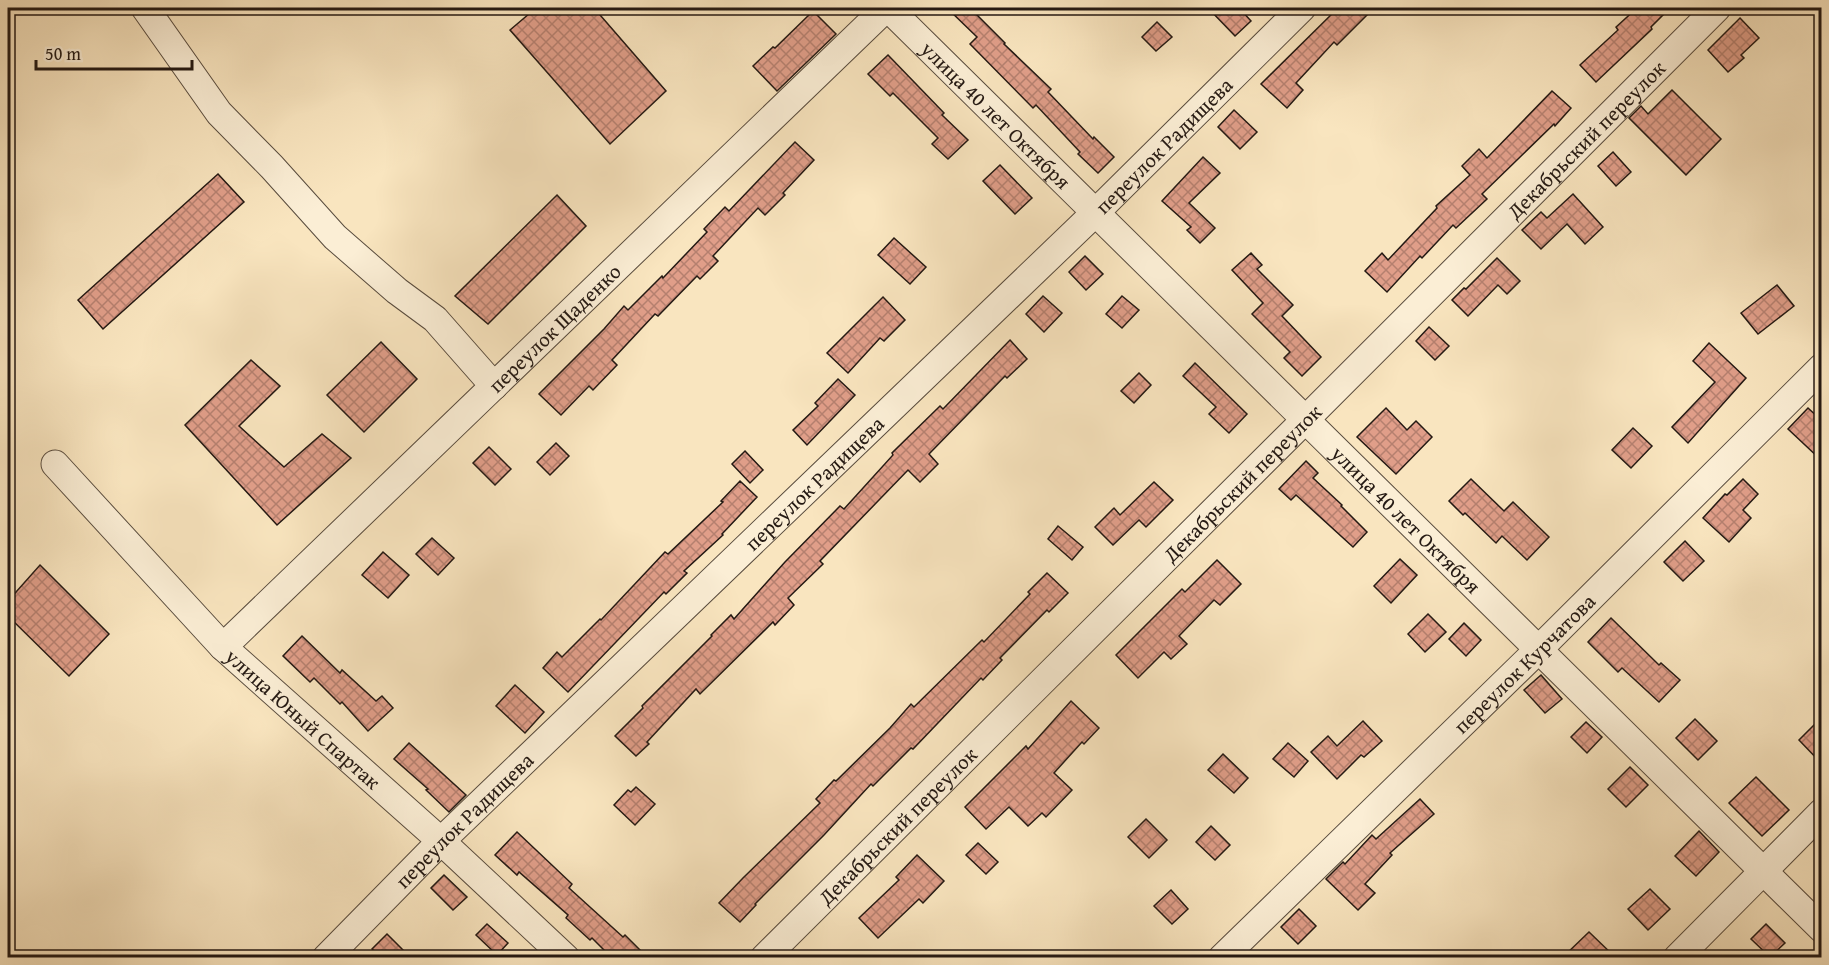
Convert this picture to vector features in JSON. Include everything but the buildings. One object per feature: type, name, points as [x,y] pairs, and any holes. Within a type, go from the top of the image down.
[{"type":"street","points":[[145,8],[219,112],[335,237],[397,291],[435,319],[494,386]]},
{"type":"street","name":"переулок Щаденко","points":[[223,647],[887,8]]},
{"type":"street","name":"улица 40 лет Октября","points":[[887,8],[1821,929]]},
{"type":"street","name":"переулок Радищева","points":[[326,957],[441,841],[1095,212],[1302,8]]},
{"type":"street","name":"Декабрьский переулок","points":[[764,957],[1717,8]]},
{"type":"street","name":"переулок Курчатова","points":[[1222,957],[1538,650],[1821,367]]},
{"type":"street","name":"улица Юный Спартак","points":[[56,464],[223,647],[441,841],[566,957]]},
{"type":"street","points":[[1677,957],[1821,812]]}]
